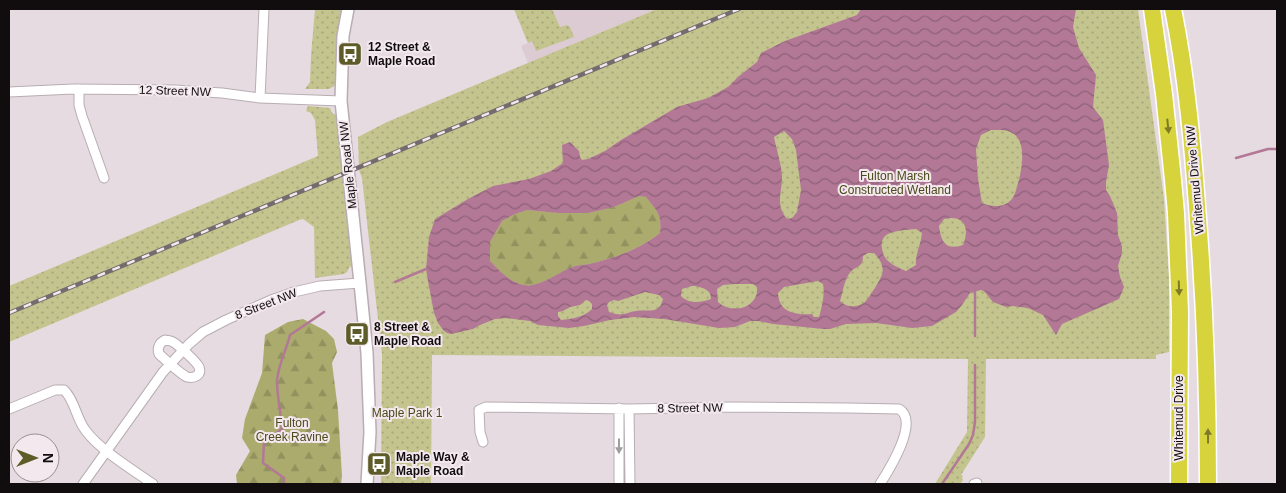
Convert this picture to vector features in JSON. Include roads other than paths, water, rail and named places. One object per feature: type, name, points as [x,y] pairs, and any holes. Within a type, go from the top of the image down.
[{"type":"highway","points":[[1146,9],[1164,94]]},
{"type":"highway","name":"Whitemud Drive NW","points":[[1152,9],[1164,94],[1173,180],[1180,312],[1180,352]]},
{"type":"highway","name":"Whitemud Drive NW","points":[[1173,9],[1196,178],[1208,392],[1209,484]]},
{"type":"highway","points":[[1181,9],[1186,95]]},
{"type":"highway","name":"Whitemud Drive","points":[[1179,484],[1180,352]]},
{"type":"highway","points":[[1174,484],[1179,381]]},
{"type":"street","points":[[260,98],[264,9]]},
{"type":"street","name":"Maple Road NW","points":[[348,9],[343,36],[342,101],[364,321],[370,432],[367,484]]},
{"type":"street","points":[[79,89],[82,116],[104,178]]},
{"type":"street","name":"12 Street NW","points":[[9,92],[79,89],[175,90],[260,98],[342,101]]},
{"type":"street","name":"8 Street NW","points":[[83,484],[170,363],[194,338],[210,327],[286,294],[311,288],[360,283]]},
{"type":"street","name":"Maple Road NW","points":[[364,321],[373,374],[376,412],[374,484]]},
{"type":"street","points":[[165,340],[172,342],[199,366],[199,374],[195,377],[188,377],[170,363],[159,354],[158,349],[165,340]]},
{"type":"street","points":[[9,409],[55,390],[64,390],[70,397],[85,431],[94,441],[153,484]]},
{"type":"street","name":"8 Street NW","points":[[483,442],[480,432],[479,410],[486,407],[891,408],[901,410],[906,418],[905,433],[900,448],[880,484]]},
{"type":"street","points":[[619,408],[619,484]]},
{"type":"street","points":[[629,408],[630,484]]},
{"type":"water","points":[[861,9],[1076,9],[1073,27],[1079,48],[1096,75],[1093,107],[1103,120],[1109,165],[1106,190],[1117,213],[1118,235],[1122,246],[1118,266],[1124,287],[1119,299],[1062,324],[1056,335],[1043,315],[1028,308],[1006,307],[993,302],[981,290],[970,293],[956,312],[932,326],[912,328],[876,323],[846,324],[824,329],[750,321],[735,327],[719,328],[664,319],[634,317],[569,328],[538,325],[530,321],[507,318],[495,319],[473,329],[451,334],[444,331],[438,323],[434,313],[426,269],[429,237],[435,219],[493,186],[529,179],[551,171],[563,163],[562,145],[570,142],[579,151],[582,160],[605,151],[677,107],[708,98],[728,87],[757,62],[761,53],[785,41],[857,15]],"holes":[[[991,130],[1012,132],[1021,145],[1022,153],[1018,184],[1012,199],[1001,206],[982,203],[976,149],[981,135]],[[784,131],[792,139],[796,150],[801,190],[797,212],[792,218],[787,219],[783,214],[780,203],[782,183],[780,162],[774,137]],[[639,196],[646,197],[658,213],[660,233],[644,244],[618,256],[572,267],[542,282],[530,285],[519,284],[509,279],[490,261],[490,242],[502,221],[515,214],[527,210],[588,213],[614,207]],[[951,218],[961,221],[964,223],[966,231],[963,245],[957,247],[948,246],[943,241],[939,226],[944,219]],[[916,229],[922,233],[916,265],[906,271],[887,260],[883,253],[883,239],[888,234],[896,231]],[[868,253],[874,253],[882,264],[881,276],[865,302],[856,306],[845,305],[840,301],[846,280],[851,271],[862,263],[863,256]],[[818,281],[823,284],[823,297],[819,317],[814,317],[812,314],[800,314],[789,311],[781,305],[778,293],[784,287]],[[753,284],[757,287],[754,300],[744,307],[730,308],[718,302],[717,289],[723,285]],[[695,286],[708,291],[711,299],[695,302],[684,299],[681,296],[682,289]],[[645,292],[659,295],[663,299],[656,309],[620,314],[609,312],[607,305],[609,302]],[[586,300],[592,304],[592,309],[582,316],[561,320],[558,312],[580,305]]]},
{"type":"waterway","points":[[1236,158],[1268,149],[1277,149]]},
{"type":"waterway","points":[[395,282],[426,269]]},
{"type":"waterway","points":[[975,291],[975,336]]},
{"type":"waterway","points":[[284,484],[284,478],[263,463],[264,442],[282,429],[277,387],[279,369],[290,335],[324,312]]},
{"type":"waterway","points":[[942,484],[973,435],[975,422],[975,365]]},
{"type":"railway","points":[[9,313],[739,9]]},
{"type":"place","name":"12 Street & Maple Road","points":[[350,54]]},
{"type":"place","name":"8 Street & Maple Road","points":[[357,334]]},
{"type":"place","name":"Maple Way & Maple Road","points":[[379,464]]},
{"type":"park label","name":"Fulton Marsh Constructed Wetland","points":[[895,183]]},
{"type":"park label","name":"Maple Park 1","points":[[407,413]]},
{"type":"park label","name":"Fulton Creek Ravine","points":[[292,430]]}]
